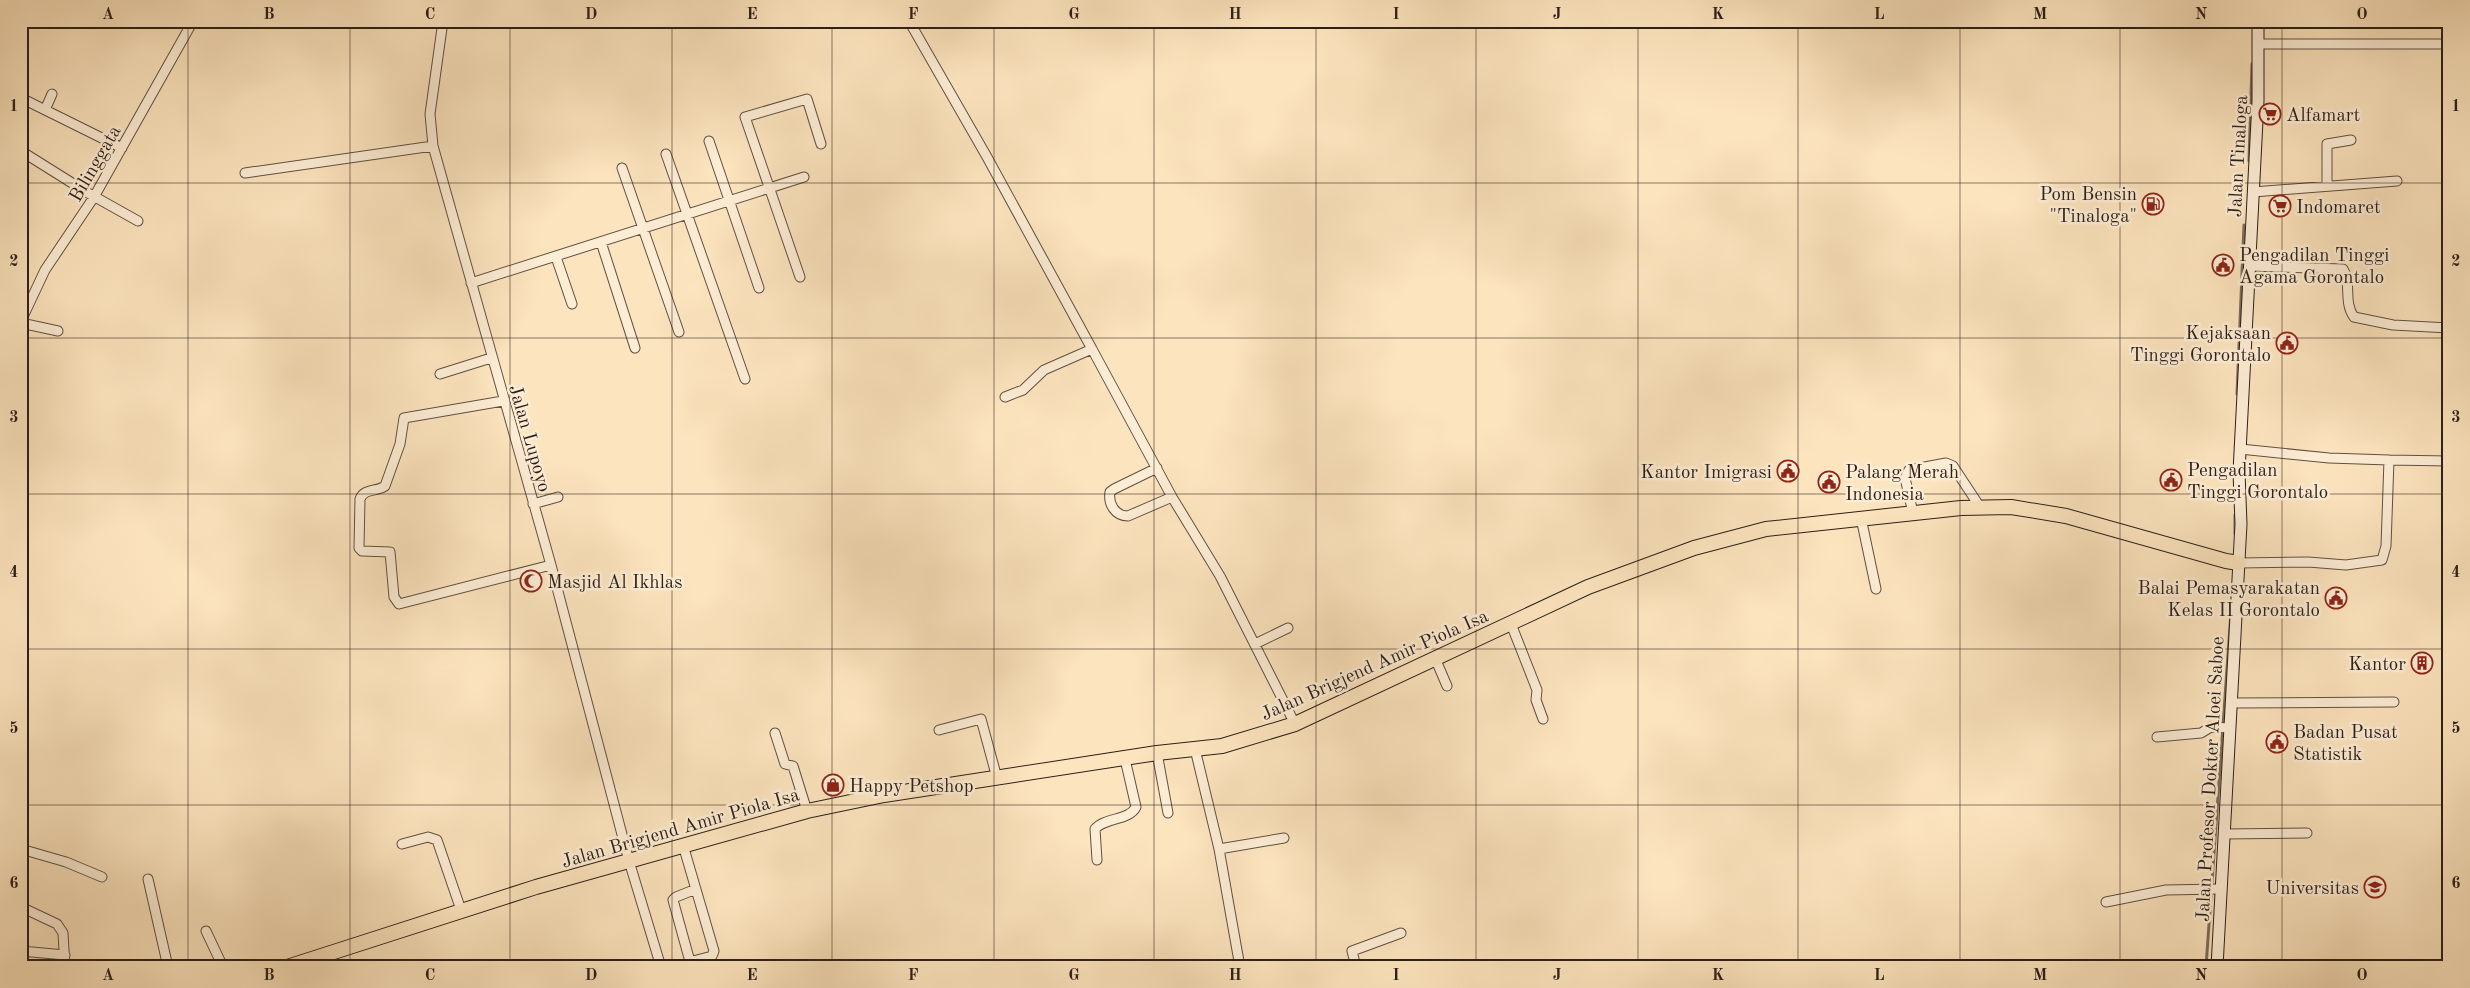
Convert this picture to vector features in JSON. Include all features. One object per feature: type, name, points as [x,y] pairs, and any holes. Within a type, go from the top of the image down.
[{"type":"main road","name":"Jalan Brigjend Amir Piola Isa","points":[[287,967],[317,962],[461,910],[807,811],[884,795],[1238,742],[1295,724],[1588,587],[1702,546],[1766,528],[1980,507],[2011,507],[2066,516],[2239,563]]},
{"type":"street","name":"Bilinggata","points":[[21,322],[45,270],[88,193],[193,21]]},
{"type":"street","name":"Jalan Lupoyo","points":[[443,21],[430,114],[433,146],[491,358],[551,565],[629,861],[661,967]]},
{"type":"street","points":[[909,21],[988,157],[1172,496],[1220,576],[1295,724]]},
{"type":"street","name":"Jalan Tinaloga","points":[[2239,563],[2240,449],[2260,44],[2258,21]]},
{"type":"street","points":[[2260,44],[2449,44]]},
{"type":"street","points":[[45,110],[52,94]]},
{"type":"street","points":[[24,99],[117,146]]},
{"type":"street","points":[[800,276],[745,117],[807,99],[821,144]]},
{"type":"street","points":[[2327,185],[2327,144],[2351,140]]},
{"type":"street","points":[[709,141],[759,288]]},
{"type":"street","points":[[245,173],[433,146]]},
{"type":"street","points":[[21,151],[88,193],[138,221]]},
{"type":"street","points":[[666,154],[745,379]]},
{"type":"street","points":[[622,168],[679,332]]},
{"type":"street","points":[[471,283],[804,177]]},
{"type":"street","points":[[2253,192],[2397,181]]},
{"type":"street","points":[[601,242],[635,348]]},
{"type":"street","points":[[556,257],[572,304]]},
{"type":"street","points":[[2249,266],[2343,269],[2346,276],[2349,307],[2354,317],[2393,325],[2449,328]]},
{"type":"street","points":[[21,322],[58,331]]},
{"type":"street","points":[[1005,396],[1023,390],[1044,370],[1092,348]]},
{"type":"street","points":[[440,374],[491,358]]},
{"type":"street","points":[[504,401],[404,418],[400,444],[385,486],[367,491],[362,494],[360,499],[359,548],[361,551],[390,552],[394,597],[399,604],[551,565]]},
{"type":"street","points":[[2240,449],[2329,458],[2449,461]]},
{"type":"street","points":[[2239,563],[2308,562],[2346,565],[2382,560],[2386,546],[2389,460]]},
{"type":"street","points":[[1913,513],[1905,478],[1906,473],[1909,470],[1946,463],[1953,466],[1980,507]]},
{"type":"street","points":[[1157,468],[1114,488],[1110,492],[1110,502],[1116,512],[1122,516],[1128,516],[1172,496]]},
{"type":"street","points":[[21,477],[21,497]]},
{"type":"street","points":[[533,504],[558,496]]},
{"type":"street","points":[[1861,518],[1876,589]]},
{"type":"street","name":"Jalan Profesor Dokter Aloei Saboe","points":[[2217,967],[2213,889],[2224,834],[2224,727],[2231,703],[2239,563]]},
{"type":"street","points":[[1511,624],[1537,690],[1536,700],[1543,719]]},
{"type":"street","points":[[1255,644],[1288,628]]},
{"type":"street","points":[[1435,658],[1447,686]]},
{"type":"street","points":[[2231,703],[2394,702]]},
{"type":"street","points":[[939,730],[981,719],[997,778]]},
{"type":"street","points":[[2156,737],[2201,733],[2210,727],[2224,727]]},
{"type":"street","points":[[775,733],[785,764],[793,766],[807,811]]},
{"type":"street","points":[[1195,749],[1219,849],[1240,967]]},
{"type":"street","points":[[1157,753],[1168,813]]},
{"type":"street","points":[[1097,860],[1095,829],[1109,821],[1129,814],[1136,807],[1125,758]]},
{"type":"street","points":[[2224,834],[2307,833]]},
{"type":"street","points":[[402,844],[428,837],[438,840],[461,910]]},
{"type":"street","points":[[1219,849],[1284,838]]},
{"type":"street","points":[[683,845],[696,890],[714,954],[693,961],[689,958],[674,900],[676,896],[696,890]]},
{"type":"street","points":[[21,849],[66,862],[102,877]]},
{"type":"street","points":[[148,880],[168,967]]},
{"type":"street","points":[[2106,902],[2166,890],[2213,889]]},
{"type":"street","points":[[22,910],[61,928],[65,967]]},
{"type":"street","points":[[206,931],[223,967]]},
{"type":"street","points":[[1356,967],[1352,950],[1401,933]]},
{"type":"street","points":[[21,951],[65,955]]},
{"type":"waterway","points":[[2249,161],[2252,64]]},
{"type":"waterway","points":[[2237,394],[2244,225]]},
{"type":"waterway","points":[[2235,515],[2235,534]]},
{"type":"waterway","points":[[2206,967],[2231,612]]},
{"type":"place","name":"Alfamart","points":[[2270,114]]},
{"type":"place","name":"Pom Bensin \"Tinaloga\"","points":[[2153,204]]},
{"type":"place","name":"Indomaret","points":[[2280,206]]},
{"type":"place","name":"Pengadilan Tinggi Agama Gorontalo","points":[[2223,265]]},
{"type":"place","name":"Kejaksaan Tinggi Gorontalo","points":[[2287,343]]},
{"type":"place","name":"Kantor Imigrasi","points":[[1788,471]]},
{"type":"place","name":"Pengadilan Tinggi Gorontalo","points":[[2171,480]]},
{"type":"place","name":"Palang Merah Indonesia","points":[[1829,482]]},
{"type":"place","name":"Masjid Al Ikhlas","points":[[531,581]]},
{"type":"place","name":"Balai Pemasyarakatan Kelas II Gorontalo","points":[[2336,598]]},
{"type":"place","name":"Kantor","points":[[2422,663]]},
{"type":"place","name":"Badan Pusat Statistik","points":[[2277,742]]},
{"type":"place","name":"Happy Petshop","points":[[833,785]]},
{"type":"place","name":"Universitas","points":[[2375,887]]}]
